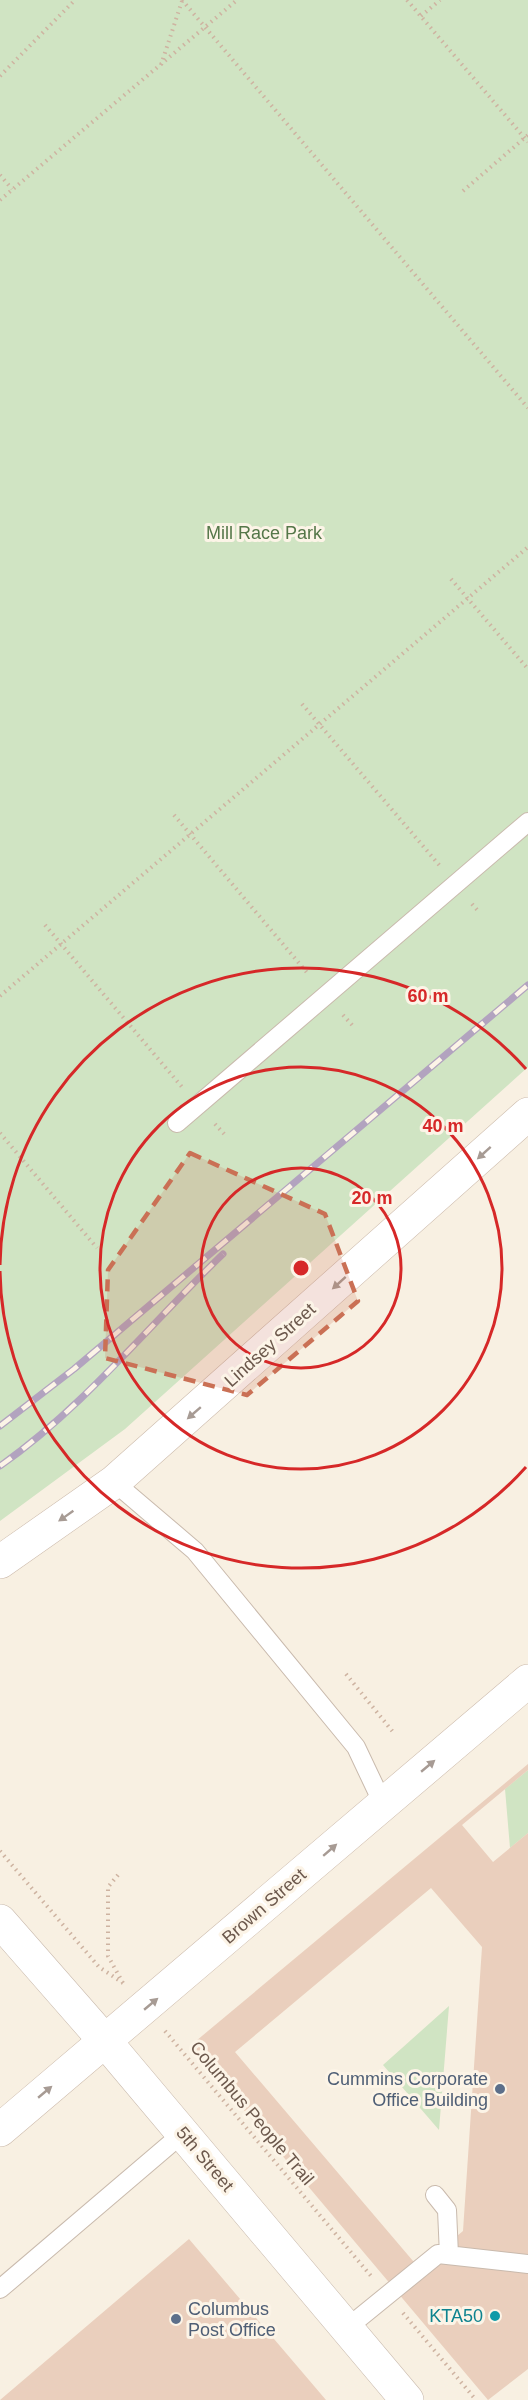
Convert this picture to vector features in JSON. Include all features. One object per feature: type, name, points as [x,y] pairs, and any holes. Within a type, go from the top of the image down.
[{"type":"main road","name":"Lindsey Street","points":[[0,1562],[114,1482],[528,1114]]},
{"type":"main road","name":"Brown Street","points":[[0,2130],[528,1681]]},
{"type":"main road","name":"5th Street","points":[[0,1921],[105,2041],[407,2400]]},
{"type":"lane","points":[[177,1123],[528,822]]},
{"type":"lane","points":[[114,1482],[195,1551],[356,1747],[383,1804]]},
{"type":"lane","points":[[0,2289],[183,2133]]},
{"type":"lane","points":[[435,2195],[447,2210],[449,2255]]},
{"type":"lane","points":[[347,2328],[438,2254],[528,2264]]},
{"type":"path","points":[[0,76],[75,0]]},
{"type":"path","points":[[182,0],[528,408]]},
{"type":"path","points":[[161,65],[182,0]]},
{"type":"path","points":[[0,200],[237,0]]},
{"type":"path","points":[[407,0],[527,138],[463,191]]},
{"type":"path","points":[[421,16],[440,0]]},
{"type":"path","points":[[0,175],[12,189]]},
{"type":"path","points":[[0,996],[528,548]]},
{"type":"path","points":[[451,579],[528,669]]},
{"type":"path","points":[[302,704],[480,913]]},
{"type":"path","points":[[174,815],[353,1026]]},
{"type":"path","points":[[45,925],[197,1105],[226,1136]]},
{"type":"path","points":[[0,1132],[97,1248]]},
{"type":"path","points":[[346,1674],[393,1732]]},
{"type":"path","name":"Columbus People Trail","points":[[0,1851],[99,1967],[124,1983],[146,2008],[476,2400]]},
{"type":"path","points":[[118,1875],[108,1887],[108,1956],[124,1983]]},
{"type":"highlighted area","points":[[190,1153],[325,1214],[358,1301],[247,1395],[105,1358],[108,1270]]},
{"type":"green space","name":"Mill Race Park","points":[[0,0],[528,0],[528,1067],[125,1429],[0,1521]]},
{"type":"green space","points":[[528,1770],[528,1833],[510,1848],[505,1789]]},
{"type":"green space","points":[[449,2006],[439,2130],[383,2065]]},
{"type":"building","points":[[528,1764],[528,1770],[462,1825],[493,1862],[528,1833],[528,2369],[488,2400],[190,2046]],"holes":[[[431,1888],[482,1947],[463,2231],[419,2268],[235,2052]]]},
{"type":"building","name":"Columbus Post Office","points":[[189,2239],[326,2400],[0,2400]]},
{"type":"railway","points":[[0,1426],[74,1369],[528,985]]},
{"type":"railway","points":[[0,1466],[60,1418],[223,1254]]},
{"type":"place","name":"Cummins Corporate Office Building","points":[[500,2089]]},
{"type":"place","name":"KTA50","points":[[495,2316]]},
{"type":"place","name":"Columbus Post Office","points":[[176,2319]]}]
